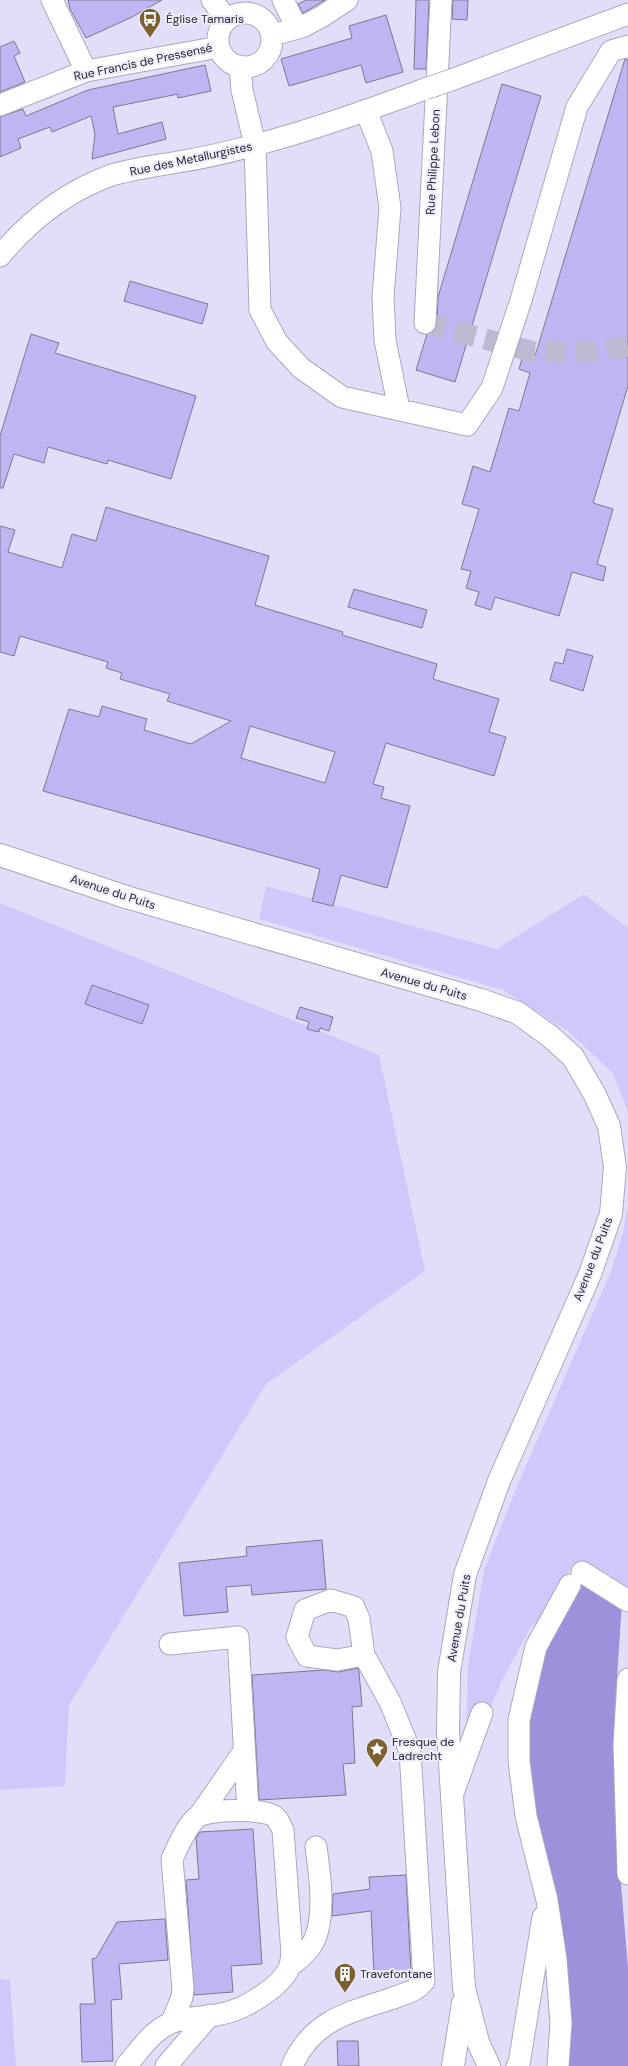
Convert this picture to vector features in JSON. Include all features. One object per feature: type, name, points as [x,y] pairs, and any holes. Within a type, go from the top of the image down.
[{"type":"main road","name":"Avenue du Puits","points":[[0,855],[126,897],[482,1000],[518,1013],[551,1037],[573,1057],[595,1095],[609,1126],[615,1167],[611,1214],[590,1274],[499,1481],[465,1575],[449,1672],[448,1731],[451,1796],[464,1988],[459,2035],[453,2066]]},
{"type":"main road","name":"Avenue du Puits","points":[[464,1988],[478,2042],[489,2066]]},
{"type":"street","points":[[52,0],[86,71]]},
{"type":"street","points":[[212,0],[227,20]]},
{"type":"street","points":[[283,0],[297,28]]},
{"type":"street","points":[[272,35],[297,28],[321,17],[347,0]]},
{"type":"street","name":"Rue Philippe Lebon","points":[[425,323],[441,0]]},
{"type":"street","points":[[242,13],[250,14],[264,21],[272,35],[272,46],[264,59],[250,67],[240,66],[231,62],[224,56],[219,47],[219,37],[227,20],[242,13]]},
{"type":"street","name":"Rue des Metallurgistes","points":[[0,256],[23,230],[44,213],[68,196],[110,176],[210,157],[255,145],[366,111],[628,14]]},
{"type":"street","points":[[240,66],[242,90],[255,145],[258,290],[260,310],[274,336],[301,368],[342,397],[467,425],[492,388],[521,300],[577,107],[611,51],[628,46]]},
{"type":"street","name":"Rue Francis de Pressensé","points":[[0,105],[86,71],[219,47]]},
{"type":"street","points":[[366,111],[382,151],[390,208],[383,296],[385,340],[399,409]]},
{"type":"street","points":[[558,2066],[561,2023],[556,1959],[546,1900],[526,1816],[519,1761],[519,1720],[536,1647],[576,1579],[628,1601]]},
{"type":"street","points":[[170,1644],[238,1637],[248,1810]]},
{"type":"street","points":[[292,2066],[302,2048],[329,2022],[345,2013],[415,1990],[424,1981],[410,1751],[390,1702],[364,1655]]},
{"type":"street","points":[[628,1679],[624,1744],[628,1874]]},
{"type":"street","points":[[451,1796],[482,1713]]},
{"type":"street","points":[[199,1816],[244,1751]]},
{"type":"street","points":[[172,2022],[182,1997],[183,1989],[172,1859],[181,1840],[195,1818],[207,1812],[248,1810],[263,1812],[276,1817],[283,1830],[292,1954],[290,1966]]},
{"type":"street","points":[[126,2066],[155,2032],[172,2022],[195,2016],[230,2012],[263,1996],[284,1976],[290,1966],[309,1949],[320,1925],[320,1881],[316,1847]]},
{"type":"street","points":[[517,2066],[519,2064],[546,1900]]},
{"type":"street","points":[[166,2066],[210,2015]]},
{"type":"shaded area","points":[[266,886],[497,949],[584,894],[628,928],[628,1112],[613,1073],[569,1032],[503,990],[259,919]]},
{"type":"shaded area","points":[[0,903],[379,1055],[425,1271],[266,1384],[69,1705],[65,1786],[0,1790]]},
{"type":"shaded area","points":[[628,1205],[628,1594],[573,1564],[544,1616],[531,1627],[502,1680],[475,1747],[465,1781],[468,1665],[484,1570],[518,1484],[610,1274],[623,1233]]},
{"type":"shaded area","points":[[584,1579],[622,1603],[614,1721],[614,1769],[615,1812],[628,1968],[628,2066],[564,2066],[566,2023],[554,1883],[529,1804],[525,1728],[541,1651]]},
{"type":"shaded area","points":[[0,1979],[10,1980],[16,2066],[0,2066]]},
{"type":"building","points":[[68,0],[162,0],[132,17],[86,38],[70,9]]},
{"type":"building","points":[[306,0],[325,0],[303,13],[298,4]]},
{"type":"building","points":[[416,0],[429,0],[426,69],[414,69]]},
{"type":"building","points":[[453,0],[468,0],[467,20],[452,19]]},
{"type":"building","points":[[386,15],[403,72],[366,83],[361,65],[289,86],[281,59],[352,38],[349,26]]},
{"type":"building","points":[[14,41],[20,53],[14,56],[25,82],[0,92],[0,47]]},
{"type":"building","points":[[625,59],[628,60],[628,386],[593,503],[613,509],[597,564],[606,567],[603,581],[572,572],[559,616],[495,597],[491,610],[475,605],[479,592],[466,588],[471,571],[461,569],[479,509],[462,504],[473,466],[490,472],[509,408],[519,411],[530,373],[519,369],[524,352],[535,356]]},
{"type":"building","points":[[205,65],[211,91],[178,98],[178,94],[113,107],[118,134],[162,122],[166,139],[92,159],[95,134],[91,116],[52,132],[50,127],[18,139],[21,148],[0,157],[0,117],[23,109],[26,116],[88,90]]},
{"type":"building","points":[[502,84],[541,96],[455,382],[416,370],[427,334],[435,330],[437,324],[438,297]]},
{"type":"building","points":[[130,281],[208,304],[202,324],[124,301]]},
{"type":"building","points":[[31,334],[59,343],[55,353],[196,396],[171,479],[108,460],[107,464],[48,447],[44,463],[14,454],[3,488],[0,488],[0,436]]},
{"type":"building","points":[[106,507],[269,556],[255,605],[343,632],[342,635],[437,664],[433,679],[499,699],[489,732],[506,737],[494,776],[386,743],[373,784],[384,787],[381,798],[410,806],[387,888],[341,875],[333,906],[312,901],[320,869],[43,791],[69,709],[99,717],[102,706],[147,719],[144,730],[191,744],[231,721],[167,701],[170,694],[120,679],[122,673],[106,668],[108,662],[20,636],[14,656],[0,652],[0,526],[15,530],[8,552],[62,568],[72,534],[96,541]],"holes":[[[250,726],[335,752],[325,783],[241,758]]]},
{"type":"building","points":[[354,589],[427,610],[422,628],[348,607]]},
{"type":"building","points":[[567,649],[593,656],[583,691],[550,680],[555,662],[563,664]]},
{"type":"building","points":[[92,985],[149,1005],[142,1024],[85,1004]]},
{"type":"building","points":[[300,1007],[333,1017],[329,1031],[320,1028],[319,1032],[307,1029],[309,1022],[296,1018]]},
{"type":"building","points":[[322,1540],[326,1589],[252,1595],[251,1585],[226,1587],[228,1612],[184,1616],[179,1563],[247,1556],[246,1547]]},
{"type":"building","points":[[358,1668],[362,1706],[352,1707],[355,1763],[343,1764],[346,1795],[259,1800],[252,1675],[324,1670],[339,1672]]},
{"type":"building","points":[[253,1829],[262,1964],[231,1966],[233,1992],[194,1995],[186,1880],[199,1879],[196,1838],[200,1832]]},
{"type":"building","points":[[406,1875],[411,1973],[374,1973],[371,1911],[332,1916],[333,1894],[370,1889],[369,1877]]},
{"type":"building","points":[[165,1919],[168,1960],[119,1964],[122,1999],[111,2000],[113,2061],[82,2062],[80,2004],[95,2004],[92,1959],[96,1958],[117,1922]]},
{"type":"building","points":[[337,2041],[358,2041],[359,2066],[338,2066]]},
{"type":"tunnel","points":[[425,323],[534,352],[593,352],[628,346]]},
{"type":"place","name":"Église Tamaris","points":[[150,38]]},
{"type":"place","name":"Fresque de Ladrecht","points":[[377,1768]]},
{"type":"place","name":"Travefontane","points":[[345,1994]]}]
